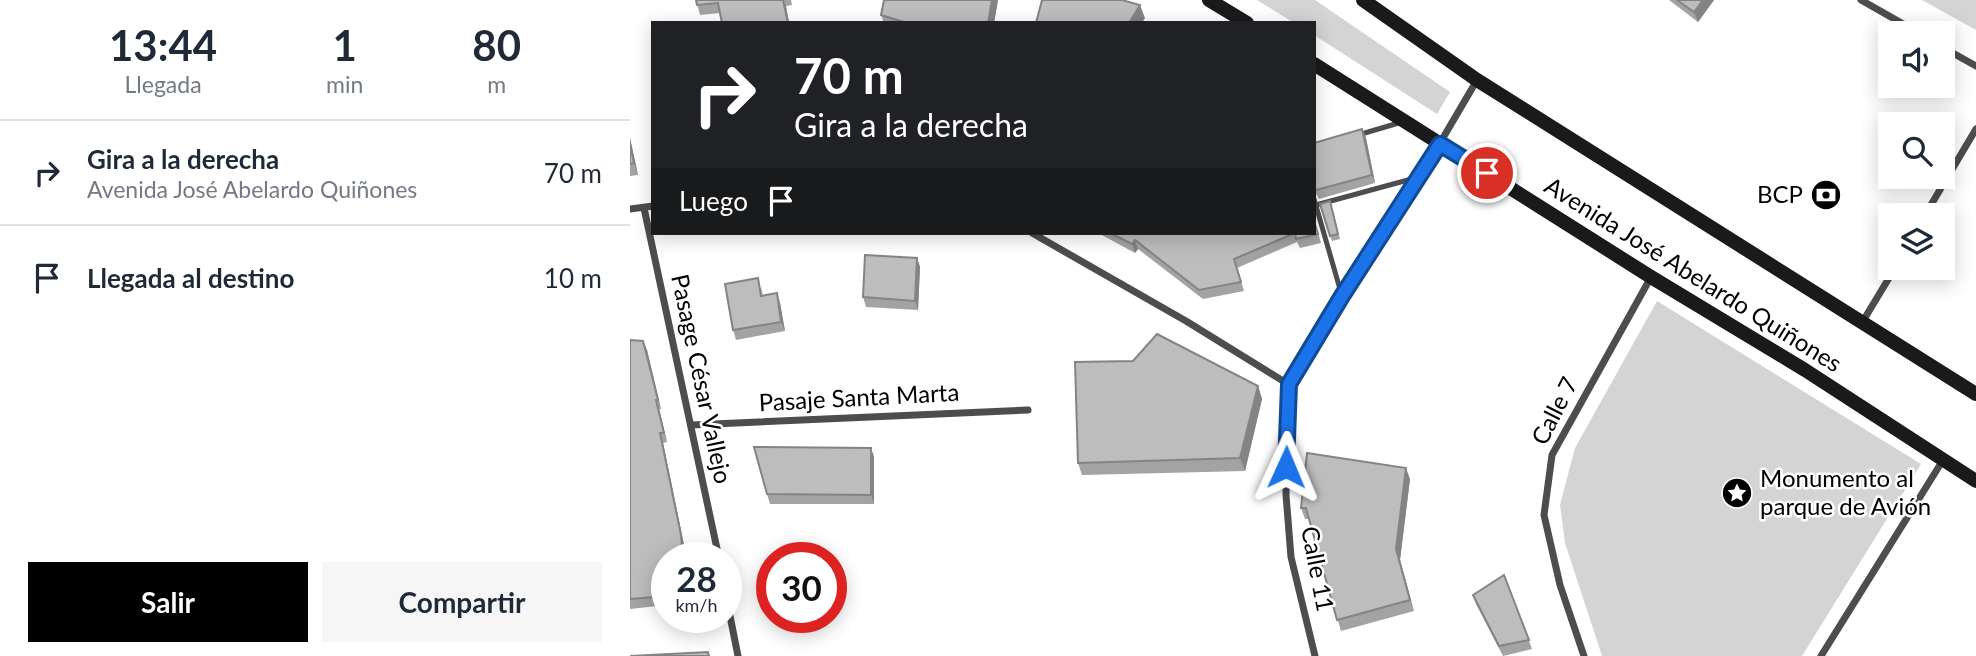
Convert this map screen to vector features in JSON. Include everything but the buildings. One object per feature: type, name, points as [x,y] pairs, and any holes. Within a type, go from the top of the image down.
[{"type":"main road","points":[[1209,0],[1244,21]]},
{"type":"main road","points":[[1363,0],[1477,80],[1976,394]]},
{"type":"main road","name":"Avenida José Abelardo Quiñones","points":[[1316,65],[1651,277],[1805,370],[1976,481]]},
{"type":"street","points":[[1861,0],[1898,21]]},
{"type":"street","points":[[1955,54],[1976,66]]},
{"type":"street","name":"Calle 11","points":[[1315,656],[1291,557],[1286,495],[1289,384],[1440,144],[1477,80]]},
{"type":"street","points":[[1932,203],[1976,129]]},
{"type":"street","points":[[630,209],[649,207]]},
{"type":"street","name":"Pasage César Vallejo","points":[[654,235],[716,542]]},
{"type":"street","points":[[1036,235],[1186,321],[1289,384]]},
{"type":"street","name":"Calle 7","points":[[1584,656],[1560,585],[1544,515],[1552,455],[1651,277]]},
{"type":"street","points":[[1863,321],[1888,280]]},
{"type":"street","name":"Pasaje Santa Marta","points":[[691,425],[1028,410]]},
{"type":"street","points":[[1821,656],[1943,460]]},
{"type":"street","points":[[733,633],[738,656]]},
{"type":"lane","points":[[1353,137],[1406,121]]},
{"type":"lane","points":[[1316,202],[1419,177]]},
{"type":"lane","points":[[1316,205],[1342,296]]},
{"type":"shaded area","points":[[1257,0],[1315,0],[1450,92],[1437,114],[1316,36],[1316,21],[1291,21]]},
{"type":"shaded area","points":[[1922,0],[1976,0],[1976,30]]},
{"type":"shaded area","points":[[1657,301],[1921,464],[1802,656],[1602,656],[1565,543],[1560,505],[1575,448]]},
{"type":"place","name":"BCP","points":[[1826,195]]},
{"type":"place","name":"Monumento al parque de Avión","points":[[1737,493]]},
{"type":"route","points":[[1286,467],[1289,384],[1440,144],[1487,173]]}]
